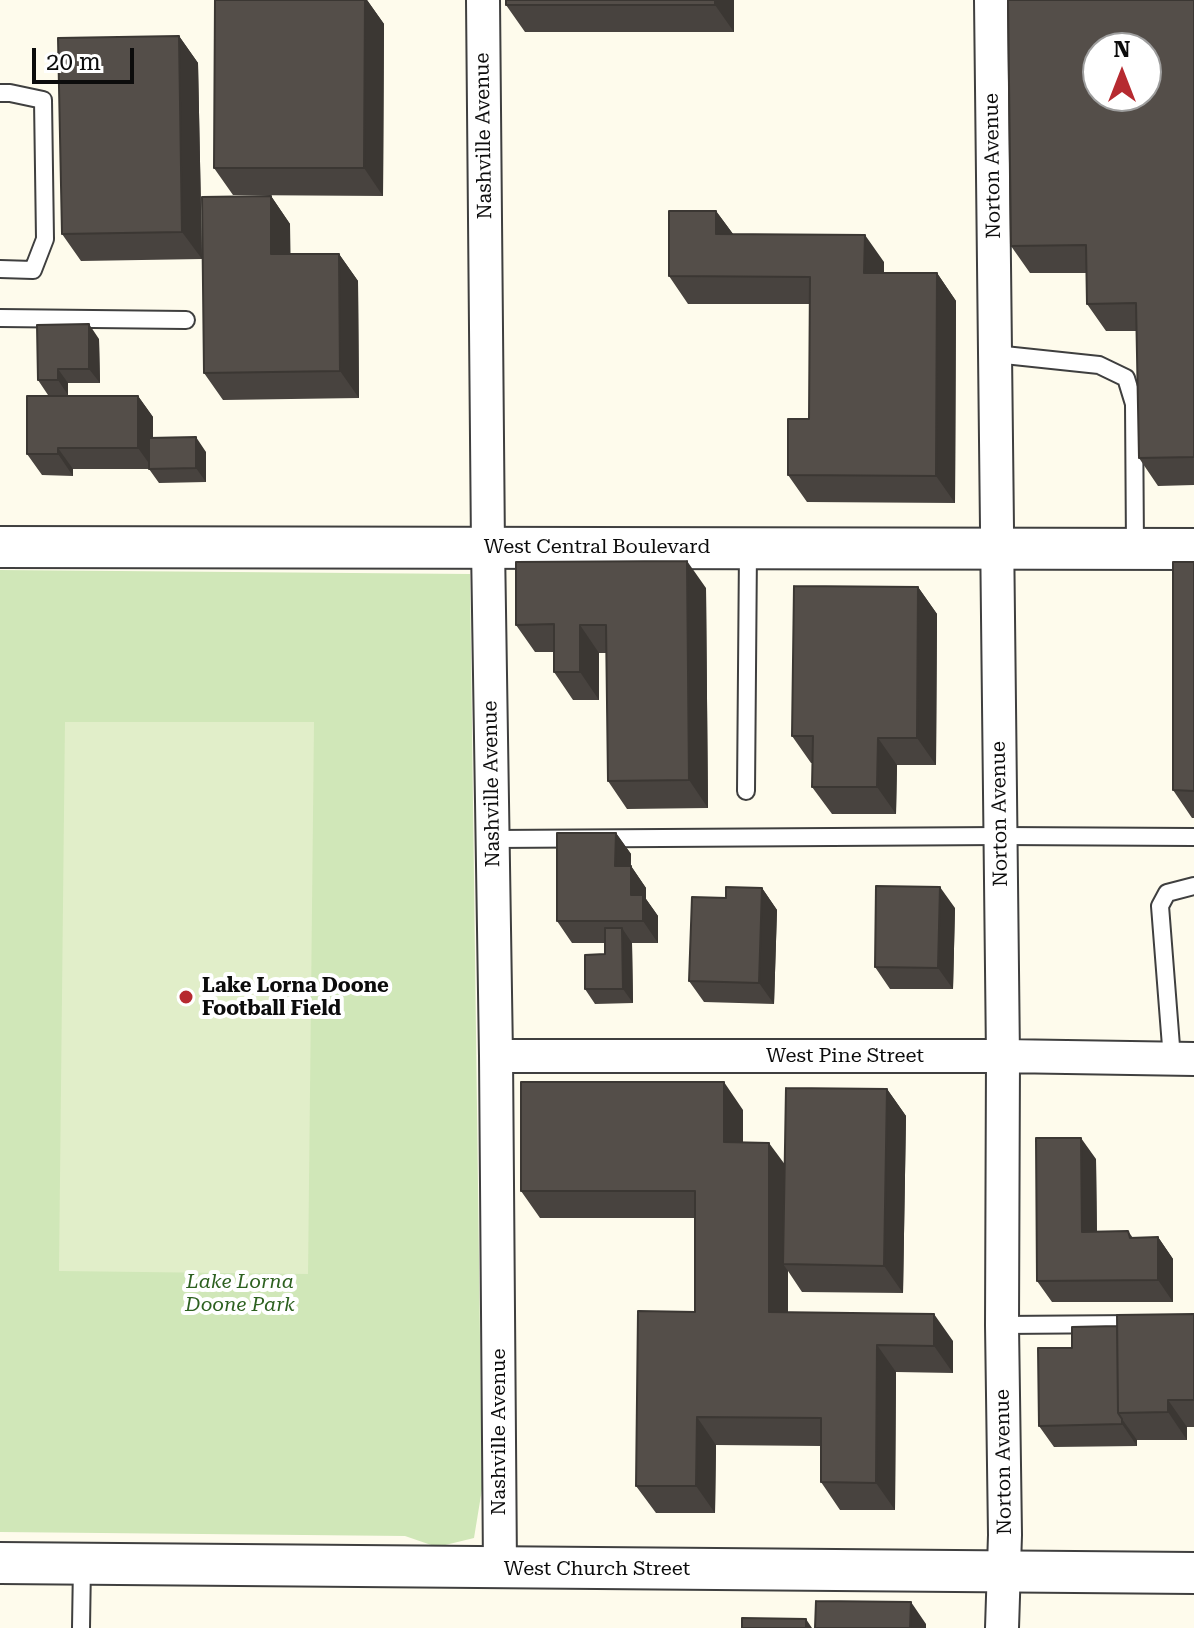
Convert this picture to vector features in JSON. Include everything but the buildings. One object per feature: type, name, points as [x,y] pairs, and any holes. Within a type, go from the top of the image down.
[{"type":"street","name":"Nashville Avenue","points":[[483,0],[500,1568]]},
{"type":"street","name":"Norton Avenue","points":[[991,0],[1003,1056],[1005,1535],[1002,1628]]},
{"type":"street","name":"West Central Boulevard","points":[[0,547],[1194,549]]},
{"type":"street","name":"West Pine Street","points":[[496,1056],[1183,1059]]},
{"type":"street","name":"West Church Street","points":[[0,1563],[1194,1573]]},
{"type":"lane","points":[[0,93],[43,100],[45,239],[33,270],[0,269]]},
{"type":"lane","points":[[0,318],[186,320]]},
{"type":"lane","points":[[995,354],[1099,365],[1126,378],[1134,404],[1135,548]]},
{"type":"lane","points":[[746,791],[748,547]]},
{"type":"lane","points":[[493,839],[1194,837]]},
{"type":"lane","points":[[1183,1059],[1160,906],[1167,893],[1194,886]]},
{"type":"lane","points":[[1002,1325],[1146,1324]]},
{"type":"lane","points":[[81,1628],[82,1564]]},
{"type":"green space","name":"Lake Lorna Doone Park","points":[[0,570],[470,574],[482,1489],[474,1538],[437,1547],[405,1536],[0,1532]]},
{"type":"green space","name":"Lake Lorna Doone Football Field","points":[[65,722],[314,722],[308,1274],[59,1271]]},
{"type":"place","name":"Lake Lorna Doone Football Field","points":[[186,997]]}]
